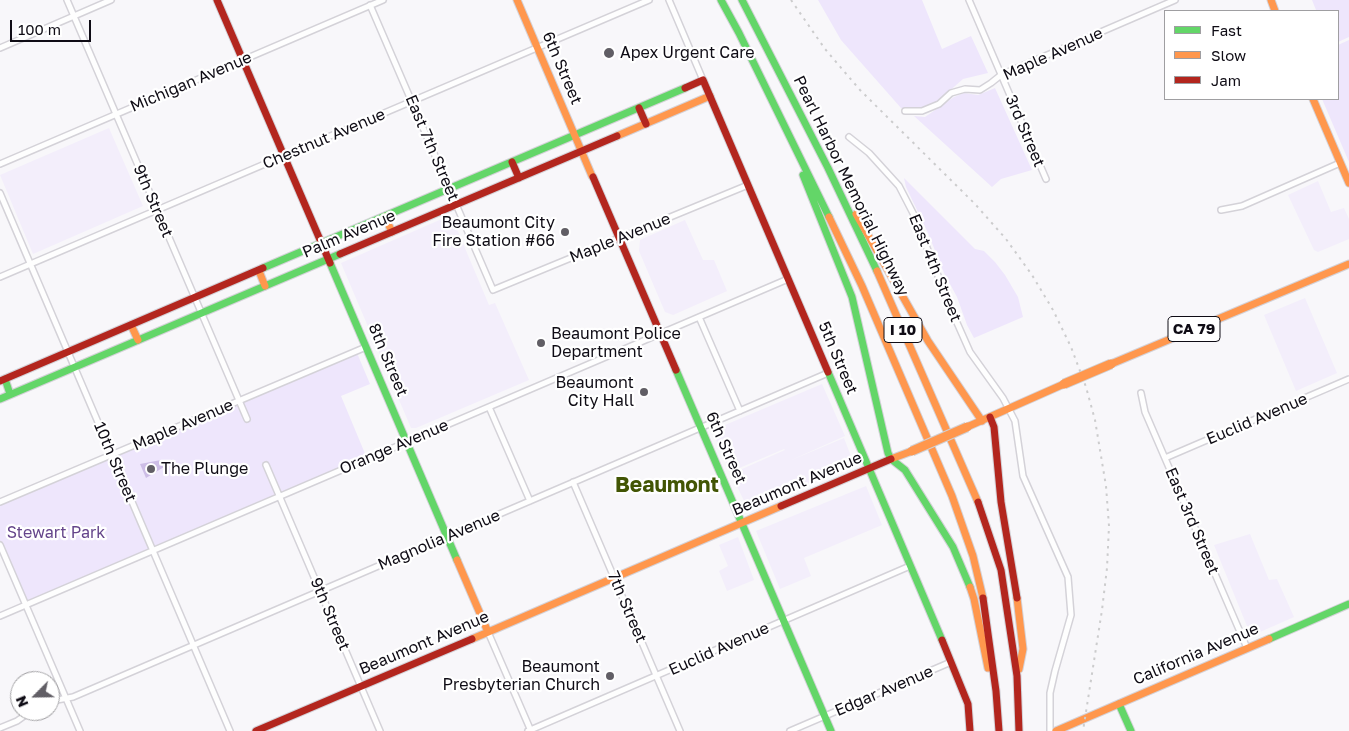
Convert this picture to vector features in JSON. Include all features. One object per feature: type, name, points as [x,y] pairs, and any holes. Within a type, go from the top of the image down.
[{"type":"main road","name":"8th Street","points":[[217,0],[488,632]]},
{"type":"main road","name":"6th Street","points":[[517,0],[831,731]]},
{"type":"main road","name":"Pearl Harbor Memorial Highway","points":[[721,0],[740,33],[862,286],[952,496],[973,556],[984,599],[999,727]]},
{"type":"main road","name":"Pearl Harbor Memorial Highway","points":[[742,0],[828,168],[880,277],[981,508],[1001,570],[1017,676],[1019,729]]},
{"type":"main road","name":"5th Street","points":[[703,80],[951,662],[968,704],[970,731]]},
{"type":"main road","name":"Palm Avenue","points":[[2,380],[703,80]]},
{"type":"main road","name":"Palm Avenue","points":[[0,399],[710,96]]},
{"type":"main road","points":[[1313,100],[1349,183]]},
{"type":"main road","points":[[639,108],[646,124]]},
{"type":"main road","points":[[798,155],[806,186],[852,297],[890,459],[904,470],[953,547],[965,574],[981,627],[999,727]]},
{"type":"main road","points":[[512,162],[519,178]]},
{"type":"main road","points":[[828,168],[876,248],[928,341],[994,427],[1002,510],[1016,588],[1023,648],[1017,676]]},
{"type":"main road","points":[[385,216],[392,232]]},
{"type":"main road","name":"Beaumont Avenue","points":[[256,731],[1064,384],[1349,264]]},
{"type":"main road","points":[[259,271],[265,286]]},
{"type":"main road","points":[[131,325],[138,340]]},
{"type":"main road","points":[[2,380],[10,394]]},
{"type":"main road","name":"California Avenue","points":[[1056,731],[1349,604]]},
{"type":"main road","points":[[1119,704],[1131,731]]},
{"type":"street","name":"9th Street","points":[[67,0],[247,419]]},
{"type":"street","points":[[0,48],[112,0]]},
{"type":"street","name":"Michigan Avenue","points":[[0,164],[383,0]]},
{"type":"street","name":"Chestnut Avenue","points":[[0,277],[649,0]]},
{"type":"street","name":"5th Street","points":[[669,0],[703,80]]},
{"type":"street","name":"3rd Street","points":[[969,0],[1046,179]]},
{"type":"street","name":"Maple Avenue","points":[[905,111],[928,109],[939,104],[951,93],[965,89],[980,90],[991,84],[1001,75],[1175,0]]},
{"type":"street","name":"East 7th Street","points":[[370,5],[493,290]]},
{"type":"street","name":"East 4th Street","points":[[849,137],[869,153],[899,186],[914,215],[970,352],[1009,409],[1015,421],[1023,476],[1068,577],[1071,615],[1050,693],[1050,731]]},
{"type":"street","points":[[1221,210],[1242,206],[1340,163]]},
{"type":"street","name":"Maple Avenue","points":[[493,290],[748,185]]},
{"type":"street","name":"10th Street","points":[[0,193],[230,731]]},
{"type":"street","name":"Orange Avenue","points":[[0,616],[788,279]]},
{"type":"street","points":[[699,317],[740,411]]},
{"type":"street","name":"Maple Avenue","points":[[0,502],[366,347]]},
{"type":"street","name":"Magnolia Avenue","points":[[60,700],[73,697],[828,373]]},
{"type":"street","name":"Euclid Avenue","points":[[1165,458],[1349,379]]},
{"type":"street","name":"East 3rd Street","points":[[1141,393],[1146,412],[1246,648]]},
{"type":"street","points":[[489,407],[530,501]]},
{"type":"street","name":"9th Street","points":[[266,465],[380,731]]},
{"type":"street","name":"7th Street","points":[[573,482],[680,731]]},
{"type":"street","points":[[0,544],[80,731]]},
{"type":"street","name":"Euclid Avenue","points":[[530,731],[910,566]]},
{"type":"street","name":"8th Street","points":[[488,632],[530,731]]},
{"type":"street","name":"Edgar Avenue","points":[[790,731],[951,662]]},
{"type":"street","points":[[0,728],[17,721]]},
{"type":"shaded area","points":[[109,128],[143,206],[33,254],[0,175]]},
{"type":"shaded area","points":[[1318,181],[1331,212],[1344,208],[1349,219],[1349,239],[1318,252],[1314,250],[1288,195]]},
{"type":"shaded area","points":[[451,215],[489,305],[495,303],[529,380],[416,428],[411,428],[341,263]]},
{"type":"shaded area","points":[[685,220],[703,260],[714,260],[727,291],[673,315],[665,312],[639,251],[640,240]]},
{"type":"shaded area","points":[[1305,298],[1337,373],[1296,391],[1264,315]]},
{"type":"shaded area","points":[[822,384],[845,436],[789,461],[844,438],[854,464],[751,508],[747,507],[731,474],[785,450],[730,472],[714,435],[718,428]]},
{"type":"shaded area","points":[[161,460],[164,467],[146,478],[140,464]]},
{"type":"shaded area","points":[[866,486],[882,525],[804,558],[811,576],[780,589],[756,531]]},
{"type":"shaded area","points":[[1250,534],[1269,580],[1277,579],[1294,617],[1251,636],[1214,545]]},
{"type":"shaded area","points":[[738,537],[754,580],[727,591],[719,571],[728,566],[719,545]]},
{"type":"green space","points":[[818,0],[922,0],[942,49],[971,36],[988,73],[963,79],[938,101],[921,108],[901,108],[841,40]]},
{"type":"green space","points":[[1312,0],[1349,0],[1349,37],[1339,42],[1339,10],[1316,10]]},
{"type":"green space","points":[[1349,40],[1349,162],[1322,100],[1339,100],[1339,45]]},
{"type":"green space","points":[[995,88],[1032,170],[1001,179],[992,187],[914,116],[925,117],[954,97],[964,93],[978,95]]},
{"type":"green space","points":[[904,178],[975,249],[984,251],[995,262],[1018,297],[1023,317],[974,338],[906,187]]},
{"type":"green space","name":"Stewart Park","points":[[357,353],[370,384],[341,396],[366,456],[24,603],[0,548],[0,501]]},
{"type":"railway","points":[[791,0],[825,49],[860,90],[975,204],[1006,239],[1032,275],[1053,310],[1071,347],[1086,387],[1095,420],[1106,486],[1109,526],[1102,610],[1083,731]]},
{"type":"traffic: fast","points":[[721,0],[829,217]]},
{"type":"traffic: fast","points":[[742,0],[828,168],[877,271]]},
{"type":"traffic: fast","points":[[263,268],[685,88]]},
{"type":"traffic: fast","points":[[803,175],[852,297],[888,453],[891,459],[905,470],[953,547],[970,587]]},
{"type":"traffic: fast","points":[[0,399],[340,254]]},
{"type":"traffic: fast","points":[[330,263],[457,560]]},
{"type":"traffic: fast","points":[[676,370],[831,731]]},
{"type":"traffic: fast","points":[[828,372],[942,640]]},
{"type":"traffic: fast","points":[[5,379],[10,394]]},
{"type":"traffic: fast","points":[[1269,639],[1349,604]]},
{"type":"traffic: fast","points":[[1119,704],[1131,731]]},
{"type":"traffic: slow","points":[[517,0],[592,176]]},
{"type":"traffic: slow","points":[[1271,0],[1275,10]]},
{"type":"traffic: slow","points":[[617,136],[710,96]]},
{"type":"traffic: slow","points":[[1313,100],[1349,183]]},
{"type":"traffic: slow","points":[[856,214],[928,341],[982,421]]},
{"type":"traffic: slow","points":[[385,217],[392,232]]},
{"type":"traffic: slow","points":[[829,217],[862,286],[952,496],[973,556],[983,598]]},
{"type":"traffic: slow","points":[[1111,364],[1349,264]]},
{"type":"traffic: slow","points":[[259,271],[265,286]]},
{"type":"traffic: slow","points":[[877,271],[978,502]]},
{"type":"traffic: slow","points":[[131,325],[138,340]]},
{"type":"traffic: slow","points":[[1064,384],[1111,364]]},
{"type":"traffic: slow","points":[[967,427],[1064,384]]},
{"type":"traffic: slow","points":[[912,451],[967,427]]},
{"type":"traffic: slow","points":[[891,459],[912,451]]},
{"type":"traffic: slow","points":[[472,639],[781,506]]},
{"type":"traffic: slow","points":[[457,560],[488,632]]},
{"type":"traffic: slow","points":[[970,587],[988,668]]},
{"type":"traffic: slow","points":[[1017,598],[1023,649],[1019,669]]},
{"type":"traffic: slow","points":[[1056,731],[1269,639]]},
{"type":"traffic: jam","points":[[217,0],[330,263]]},
{"type":"traffic: jam","points":[[685,88],[703,80],[828,372]]},
{"type":"traffic: jam","points":[[639,108],[646,124]]},
{"type":"traffic: jam","points":[[340,254],[617,136]]},
{"type":"traffic: jam","points":[[512,162],[519,178]]},
{"type":"traffic: jam","points":[[593,177],[676,370]]},
{"type":"traffic: jam","points":[[0,381],[263,268]]},
{"type":"traffic: jam","points":[[990,417],[994,427],[1001,502],[1017,598]]},
{"type":"traffic: jam","points":[[781,506],[891,459]]},
{"type":"traffic: jam","points":[[978,502],[1001,570],[1017,676],[1019,731]]},
{"type":"traffic: jam","points":[[983,598],[996,691],[999,731]]},
{"type":"traffic: jam","points":[[256,731],[472,639]]},
{"type":"traffic: jam","points":[[942,640],[968,704],[970,731]]},
{"type":"place","name":"Apex Urgent Care","points":[[609,53]]},
{"type":"place","name":"Beaumont City Fire Station #66","points":[[565,232]]},
{"type":"place","name":"Beaumont Police Department","points":[[541,343]]},
{"type":"place","name":"Beaumont City Hall","points":[[644,392]]},
{"type":"place","name":"The Plunge","points":[[151,469]]},
{"type":"place","name":"Beaumont Presbyterian Church","points":[[610,676]]},
{"type":"district","name":"Beaumont","points":[[667,485]]}]
